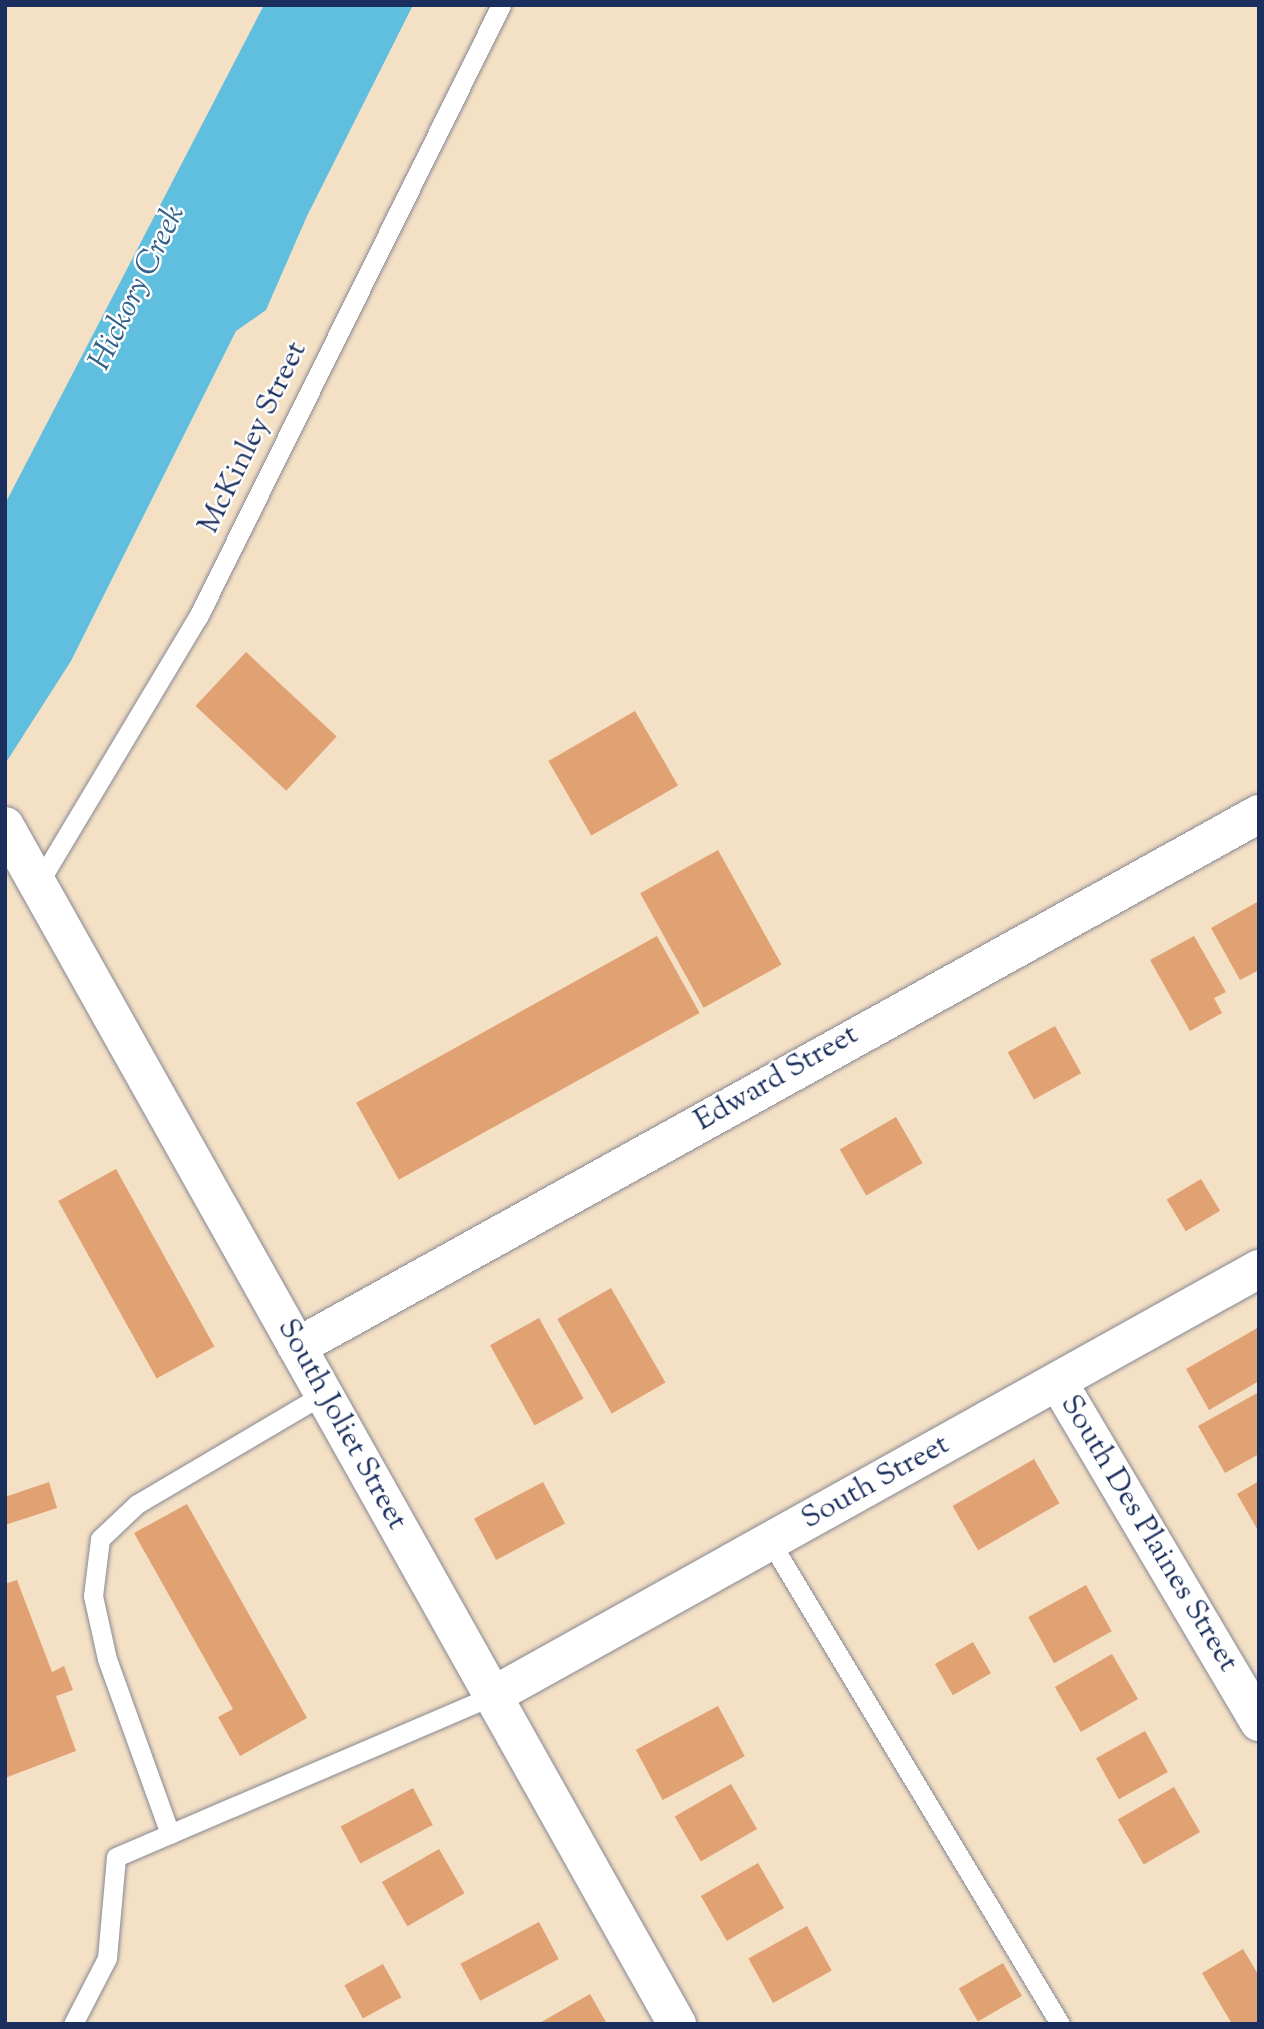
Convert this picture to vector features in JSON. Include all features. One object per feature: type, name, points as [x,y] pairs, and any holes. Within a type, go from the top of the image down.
[{"type":"street","name":"Edward Street","points":[[297,1348],[1259,814]]},
{"type":"street","name":"South Joliet Street","points":[[5,826],[677,2024]]},
{"type":"street","name":"South Street","points":[[492,1696],[1259,1269]]},
{"type":"street","name":"South Des Plaines Street","points":[[1058,1382],[1259,1721]]},
{"type":"lane","name":"McKinley Street","points":[[38,884],[198,617],[501,5]]},
{"type":"lane","points":[[170,1834],[107,1659],[93,1596],[100,1539],[137,1504],[324,1394]]},
{"type":"lane","points":[[770,1541],[1060,2024]]},
{"type":"lane","points":[[73,2024],[107,1958],[116,1857],[492,1696]]},
{"type":"water","name":"Hickory Creek","points":[[264,5],[413,5],[307,216],[266,310],[236,331],[71,661],[5,764],[5,504]]},
{"type":"building","points":[[246,652],[337,737],[286,791],[196,706]]},
{"type":"building","points":[[635,711],[678,785],[591,835],[548,761]]},
{"type":"building","points":[[718,850],[782,965],[704,1008],[640,893]]},
{"type":"building","points":[[1259,901],[1259,970],[1240,980],[1211,928]]},
{"type":"building","points":[[657,936],[700,1013],[399,1180],[356,1103]]},
{"type":"building","points":[[1194,936],[1226,992],[1214,998],[1222,1013],[1190,1031],[1150,960]]},
{"type":"building","points":[[1055,1026],[1081,1073],[1034,1099],[1008,1052]]},
{"type":"building","points":[[896,1117],[923,1163],[866,1195],[840,1150]]},
{"type":"building","points":[[116,1169],[214,1347],[157,1379],[58,1201]]},
{"type":"building","points":[[1201,1179],[1220,1211],[1186,1231],[1167,1200]]},
{"type":"building","points":[[611,1288],[666,1382],[612,1413],[557,1319]]},
{"type":"building","points":[[539,1318],[584,1398],[535,1426],[490,1345]]},
{"type":"building","points":[[1259,1327],[1259,1381],[1209,1410],[1186,1369]]},
{"type":"building","points":[[1259,1392],[1259,1454],[1225,1473],[1198,1426]]},
{"type":"building","points":[[1034,1459],[1060,1503],[978,1550],[953,1506]]},
{"type":"building","points":[[1259,1481],[1259,1532],[1237,1494]]},
{"type":"building","points":[[49,1482],[57,1508],[5,1525],[5,1497]]},
{"type":"building","points":[[543,1482],[565,1523],[496,1560],[474,1519]]},
{"type":"building","points":[[187,1504],[307,1718],[240,1756],[218,1717],[233,1709],[134,1533]]},
{"type":"building","points":[[17,1580],[52,1672],[64,1666],[73,1690],[56,1696],[76,1751],[5,1778],[5,1584]]},
{"type":"building","points":[[1086,1585],[1112,1631],[1054,1663],[1028,1617]]},
{"type":"building","points":[[973,1642],[991,1673],[953,1695],[935,1664]]},
{"type":"building","points":[[1112,1654],[1138,1699],[1081,1732],[1055,1687]]},
{"type":"building","points":[[718,1706],[745,1756],[663,1800],[636,1750]]},
{"type":"building","points":[[1145,1731],[1168,1772],[1119,1799],[1096,1758]]},
{"type":"building","points":[[731,1784],[757,1829],[701,1862],[675,1816]]},
{"type":"building","points":[[1174,1787],[1200,1832],[1144,1865],[1118,1820]]},
{"type":"building","points":[[413,1788],[433,1825],[360,1864],[341,1826]]},
{"type":"building","points":[[439,1849],[464,1893],[407,1926],[382,1882]]},
{"type":"building","points":[[758,1863],[784,1908],[727,1941],[701,1896]]},
{"type":"building","points":[[539,1922],[559,1959],[480,2001],[460,1964]]},
{"type":"building","points":[[807,1926],[832,1971],[773,2003],[748,1958]]},
{"type":"building","points":[[1243,1949],[1259,1976],[1259,2024],[1232,2024],[1202,1973]]},
{"type":"building","points":[[1003,1963],[1022,1996],[978,2021],[959,1988]]},
{"type":"building","points":[[383,1964],[401,1997],[363,2019],[345,1985]]},
{"type":"building","points":[[590,1994],[607,2024],[538,2024]]}]
